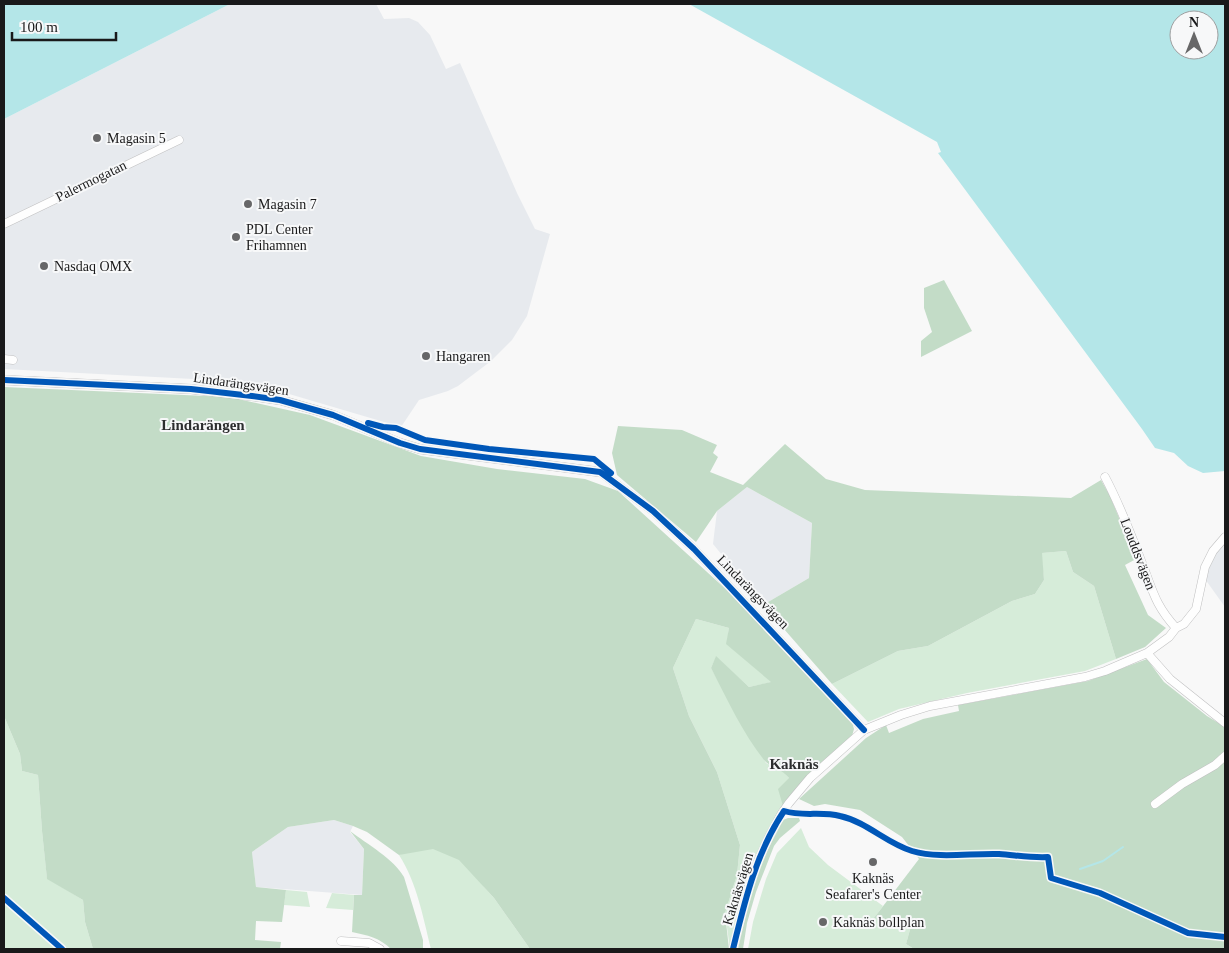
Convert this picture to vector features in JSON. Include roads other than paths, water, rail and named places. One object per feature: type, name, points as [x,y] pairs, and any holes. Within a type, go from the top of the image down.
[{"type":"street","name":"Palermogatan","points":[[4,224],[179,140]]},
{"type":"street","points":[[4,359],[13,360]]},
{"type":"street","name":"Lindarängsvägen","points":[[4,380],[191,389],[280,400],[333,415],[400,444],[420,449],[600,472],[653,511],[694,549],[864,730]]},
{"type":"street","name":"Louddsvägen","points":[[1105,477],[1122,511],[1153,594],[1164,614],[1176,628]]},
{"type":"street","name":"Kaknäsvägen","points":[[734,949],[752,874],[782,813],[810,778],[864,730],[930,706],[1085,677],[1105,671],[1147,653],[1169,637],[1176,628],[1184,624],[1196,609],[1205,567],[1213,551],[1225,537]]},
{"type":"street","points":[[1147,653],[1170,679],[1225,723]]},
{"type":"street","points":[[1155,804],[1182,784],[1215,765],[1225,756]]},
{"type":"street","points":[[341,941],[369,943],[380,949]]},
{"type":"water","points":[[4,4],[230,4],[4,119]]},
{"type":"water","points":[[689,4],[1225,4],[1225,471],[1203,473],[1188,466],[1174,453],[1155,448],[938,153],[941,152],[937,142]]},
{"type":"waterway","points":[[1080,869],[1103,861],[1123,847]]},
{"type":"place","name":"Magasin 5","points":[[97,138]]},
{"type":"place","name":"Magasin 7","points":[[248,204]]},
{"type":"place","name":"PDL Center Frihamnen","points":[[236,237]]},
{"type":"place","name":"Nasdaq OMX","points":[[44,266]]},
{"type":"place","name":"Hangaren","points":[[426,356]]},
{"type":"place","name":"Kaknäs Seafarer's Center","points":[[873,862]]},
{"type":"place","name":"Kaknäs bollplan","points":[[823,922]]},
{"type":"district","name":"Lindarängen","points":[[203,425]]},
{"type":"district","name":"Kaknäs","points":[[794,764]]}]
